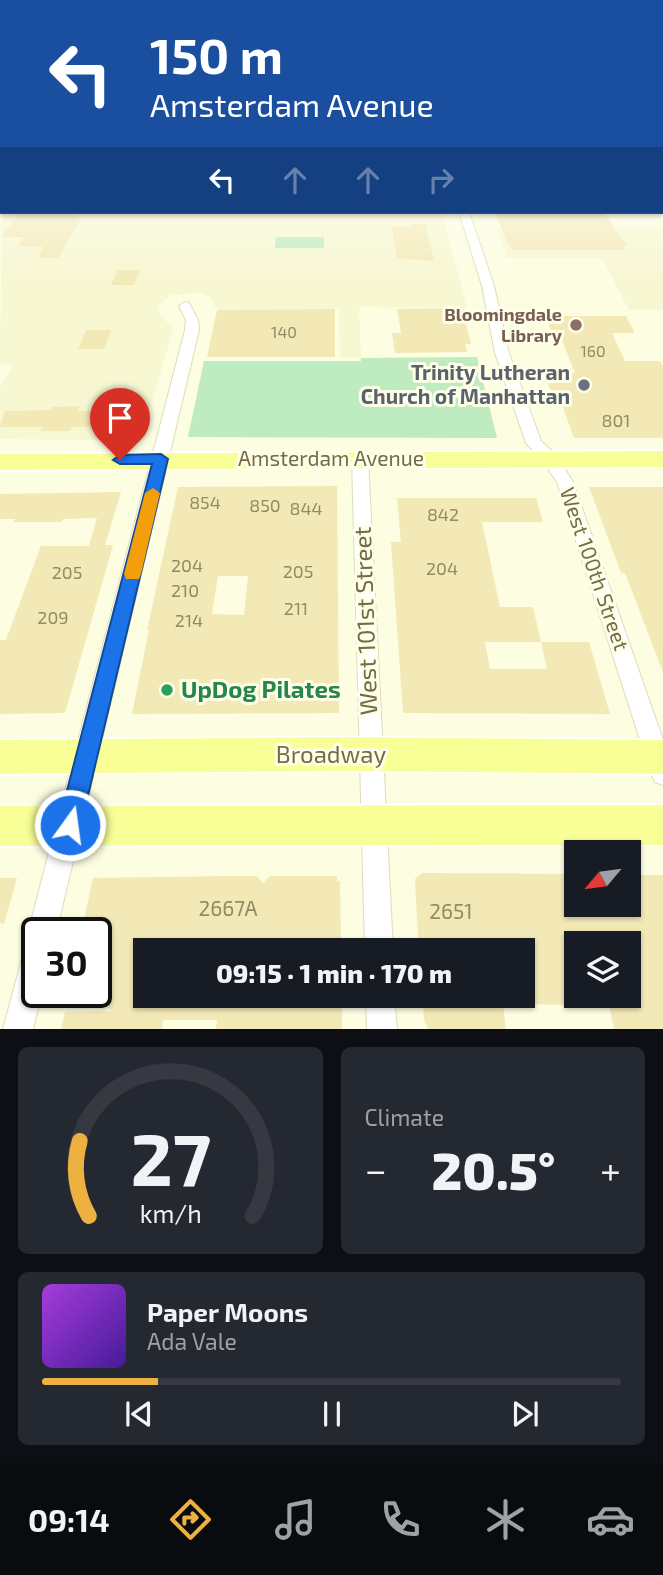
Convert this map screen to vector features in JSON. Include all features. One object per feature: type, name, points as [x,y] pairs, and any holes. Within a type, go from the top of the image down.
[{"type":"main road","name":"Amsterdam Avenue","points":[[0,461],[663,459]]},
{"type":"main road","name":"Broadway","points":[[0,757],[371,755],[661,762]]},
{"type":"main road","points":[[0,826],[663,825]]},
{"type":"street","name":"West 100th Street","points":[[465,214],[488,286],[502,353],[534,443],[550,459],[565,482],[661,762]]},
{"type":"street","points":[[47,917],[192,330],[192,320],[185,306]]},
{"type":"street","name":"West 101st Street","points":[[360,459],[379,938]]},
{"type":"street","points":[[18,1029],[23,1008]]},
{"type":"street","points":[[381,1008],[382,1029]]},
{"type":"shaded area","points":[[2,214],[443,214],[467,308],[359,307],[361,358],[340,358],[339,309],[217,310],[210,297],[201,293],[171,295],[158,306],[159,313],[173,329],[141,440],[0,439],[0,388],[13,364],[0,363]]},
{"type":"shaded area","points":[[496,228],[663,228],[663,310],[629,310],[602,258],[507,258]]},
{"type":"shaded area","points":[[276,237],[324,237],[324,248],[275,248]]},
{"type":"shaded area","points":[[477,357],[497,438],[188,437],[204,361],[361,361],[361,358]]},
{"type":"building","points":[[18,214],[78,214],[76,217],[82,217],[58,258],[38,258],[44,247],[18,246],[24,237],[2,237]]},
{"type":"building","points":[[496,214],[605,214],[627,246],[623,246],[625,250],[514,250],[509,246]]},
{"type":"building","points":[[411,224],[425,224],[434,261],[397,258],[392,227],[411,227]]},
{"type":"building","points":[[118,270],[140,270],[134,285],[111,285]]},
{"type":"building","points":[[462,308],[471,344],[465,344],[467,352],[395,353],[392,333],[401,333],[397,309]]},
{"type":"building","points":[[335,309],[335,357],[207,357],[217,310]]},
{"type":"building","points":[[545,316],[626,316],[635,333],[612,333],[625,361],[660,361],[663,366],[663,438],[574,438],[560,399],[554,399],[545,373],[575,373],[559,333],[552,333]]},
{"type":"building","points":[[86,330],[111,330],[104,349],[78,349]]},
{"type":"building","points":[[80,406],[78,411],[123,411],[118,427],[72,427],[70,431],[41,431],[43,427],[0,427],[5,411]]},
{"type":"building","points":[[337,486],[339,713],[132,714],[178,487]],"holes":[[[218,576],[248,576],[244,615],[212,614]]]},
{"type":"building","points":[[589,487],[663,487],[663,672],[625,573],[621,573]]},
{"type":"building","points":[[121,492],[105,545],[113,545],[65,713],[0,714],[0,640],[6,640],[41,546],[89,546],[97,518],[63,519],[62,522],[13,522],[15,519],[0,519],[0,494]]},
{"type":"building","points":[[397,498],[536,498],[543,522],[482,522],[500,607],[533,607],[541,642],[589,642],[610,714],[403,713],[391,542],[401,542]],"holes":[[[485,642],[541,642],[547,669],[490,669]]]},
{"type":"building","points":[[422,873],[564,874],[564,917],[641,917],[641,875],[663,875],[663,1029],[614,1029],[610,1008],[641,1008],[641,931],[564,931],[564,1005],[535,1004],[535,938],[418,938],[415,879]]},
{"type":"building","points":[[257,876],[263,883],[270,876],[337,876],[337,881],[340,881],[341,938],[133,938],[133,1008],[342,1008],[342,1029],[216,1029],[217,1020],[163,1020],[162,1029],[61,1029],[65,1012],[111,1011],[108,1008],[112,1008],[112,917],[84,917],[93,878]]},
{"type":"building","points":[[0,878],[17,878],[4,924],[0,923]]},
{"type":"building","points":[[423,1008],[503,1008],[506,1029],[428,1029]]},
{"type":"slow traffic","points":[[133,574],[153,493]]},
{"type":"place","name":"Bloomingdale Library","points":[[576,325]]},
{"type":"place","name":"Trinity Lutheran Church of Manhattan","points":[[584,385]]},
{"type":"place","name":"UpDog Pilates","points":[[167,690]]},
{"type":"route","points":[[70,825],[161,459],[120,460]]}]
